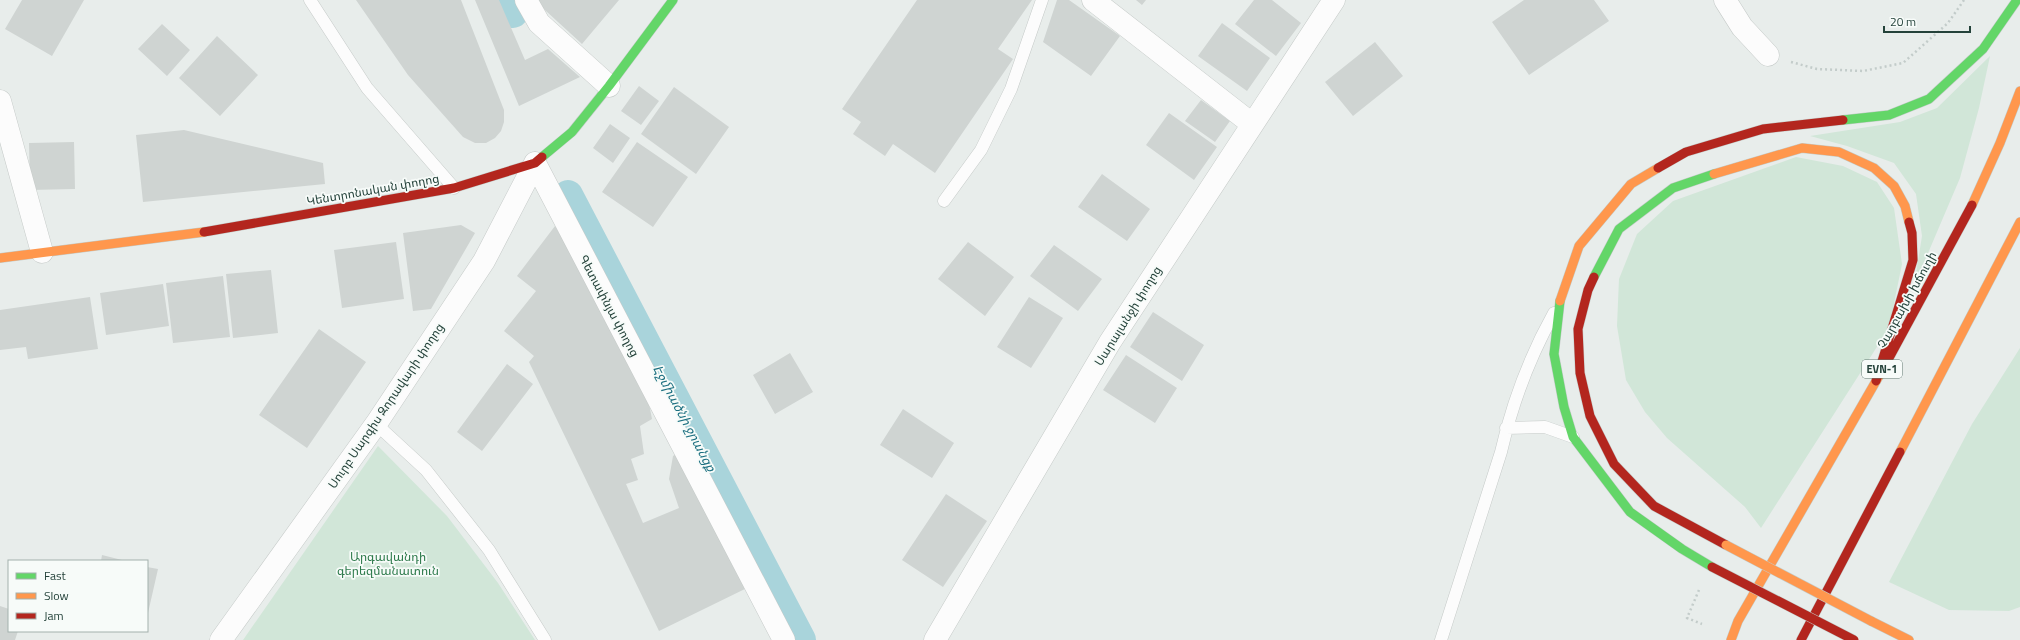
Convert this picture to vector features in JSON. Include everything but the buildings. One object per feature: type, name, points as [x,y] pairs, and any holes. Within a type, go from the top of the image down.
[{"type":"main road","name":"Կենտրոնական փողոց","points":[[0,258],[207,232],[454,188],[535,163],[572,132],[610,86],[673,0]]},
{"type":"main road","points":[[1854,640],[1712,567],[1682,549],[1630,512],[1573,437],[1564,406],[1554,354],[1560,302],[1579,246],[1631,184],[1686,152],[1763,129],[1889,115],[1929,99],[1983,49],[2017,0]]},
{"type":"main road","name":"Չարբախի խճուղի","points":[[1731,640],[1738,620],[1876,381],[1968,216],[2000,143],[2020,91]]},
{"type":"main road","points":[[1876,381],[1913,260],[1912,232],[1905,206],[1894,186],[1874,168],[1839,152],[1802,148],[1739,165],[1673,188],[1619,229],[1599,264],[1588,290],[1578,329],[1580,372],[1590,416],[1614,464],[1654,506],[1909,640]]},
{"type":"main road","points":[[1801,640],[2020,222]]},
{"type":"street","points":[[526,0],[539,24],[610,86]]},
{"type":"street","points":[[1093,0],[1252,124]]},
{"type":"street","name":"Սարալանջի փողոց","points":[[935,640],[1110,342],[1334,0]]},
{"type":"street","points":[[1725,0],[1742,27],[1768,55]]},
{"type":"street","points":[[0,101],[42,252]]},
{"type":"street","name":"Սուրբ Սարգիս Զորավարի փողոց","points":[[221,640],[376,424],[484,261],[535,163]]},
{"type":"street","name":"Գետափնյա փողոց","points":[[535,163],[784,640]]},
{"type":"lane","points":[[310,0],[367,88],[454,188]]},
{"type":"lane","points":[[944,201],[981,150],[1011,89],[1042,0]]},
{"type":"lane","points":[[1441,640],[1501,452],[1506,428],[1536,345],[1560,302]]},
{"type":"lane","points":[[376,424],[426,470],[489,550],[545,640]]},
{"type":"lane","points":[[1506,428],[1545,427],[1573,437]]},
{"type":"path","points":[[1768,55],[1817,69],[1863,71],[1904,63],[1948,23],[1964,0]]},
{"type":"path","points":[[1701,587],[1687,618],[1702,624]]},
{"type":"green space","points":[[1990,56],[1979,108],[1960,178],[1914,286],[1922,236],[1916,194],[1894,163],[1847,146],[1810,136],[1900,122],[1937,108]]},
{"type":"green space","points":[[1796,157],[1843,166],[1877,182],[1894,208],[1902,264],[1889,328],[1761,528],[1745,507],[1667,438],[1645,412],[1626,380],[1617,326],[1619,279],[1637,234],[1673,201]]},
{"type":"green space","points":[[2020,348],[2020,607],[2009,611],[1949,610],[1889,582],[1972,424]]},
{"type":"green space","name":"Արգավանդի գերեզմանատուն","points":[[378,446],[447,516],[498,583],[535,640],[243,640]]},
{"type":"waterway","name":"Էջմիածնի ջրանցք","points":[[507,0],[513,13]]},
{"type":"waterway","name":"Էջմիածնի ջրանցք","points":[[568,195],[801,640]]},
{"type":"traffic: fast","points":[[542,157],[572,132],[609,86],[673,0]]},
{"type":"traffic: fast","points":[[1843,120],[1889,115],[1929,99],[1983,49],[2017,0]]},
{"type":"traffic: fast","points":[[1594,277],[1619,229],[1673,188],[1714,174]]},
{"type":"traffic: fast","points":[[1560,301],[1554,354],[1564,407],[1573,437],[1630,512],[1682,549],[1712,567]]},
{"type":"traffic: slow","points":[[1972,205],[2000,143],[2020,91]]},
{"type":"traffic: slow","points":[[1714,174],[1802,148],[1839,152],[1874,168],[1894,186],[1905,206],[1909,222]]},
{"type":"traffic: slow","points":[[1560,301],[1579,246],[1631,184],[1658,168]]},
{"type":"traffic: slow","points":[[1900,452],[2020,222]]},
{"type":"traffic: slow","points":[[0,258],[204,232]]},
{"type":"traffic: slow","points":[[1731,640],[1738,621],[1883,369]]},
{"type":"traffic: slow","points":[[1726,545],[1871,621]]},
{"type":"traffic: slow","points":[[1871,621],[1909,640]]},
{"type":"traffic: jam","points":[[1658,168],[1686,152],[1763,129],[1843,120]]},
{"type":"traffic: jam","points":[[204,232],[454,188],[535,163],[542,157]]},
{"type":"traffic: jam","points":[[1883,369],[1972,205]]},
{"type":"traffic: jam","points":[[1876,381],[1913,260],[1912,233],[1909,222]]},
{"type":"traffic: jam","points":[[1594,277],[1588,290],[1578,329],[1580,373],[1590,416],[1614,464],[1654,506],[1726,545]]},
{"type":"traffic: jam","points":[[1801,640],[1900,452]]},
{"type":"traffic: jam","points":[[1712,567],[1854,640]]}]
